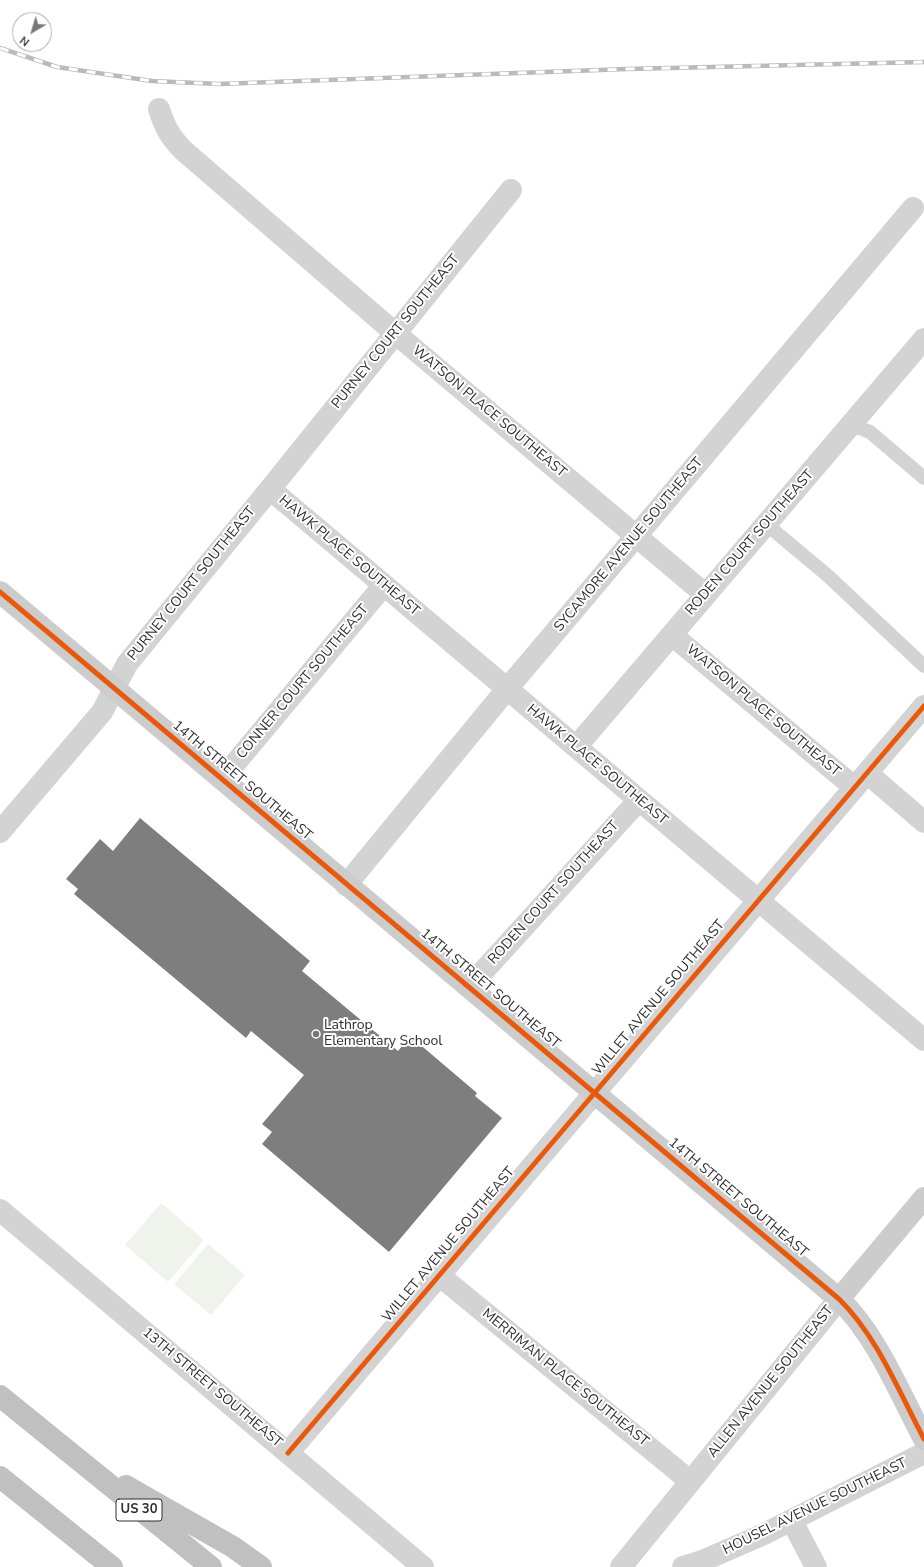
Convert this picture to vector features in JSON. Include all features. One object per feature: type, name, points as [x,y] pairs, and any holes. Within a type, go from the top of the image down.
[{"type":"highway","name":"US 30","points":[[0,1396],[211,1567]]},
{"type":"highway","points":[[68,1452],[233,1547],[260,1567]]},
{"type":"highway","points":[[0,1477],[112,1567]]},
{"type":"highway","points":[[0,1487],[30,1501]]},
{"type":"street","name":"WATSON PLACE SOUTHEAST","points":[[159,109],[167,131],[184,151],[395,333],[706,595]]},
{"type":"street","name":"PURNEY COURT SOUTHEAST","points":[[0,832],[102,712],[127,664],[511,190]]},
{"type":"street","name":"SYCAMORE AVENUE SOUTHEAST","points":[[346,885],[507,689],[913,208]]},
{"type":"street","name":"RODEN COURT SOUTHEAST","points":[[576,747],[924,339]]},
{"type":"street","name":"HAWK PLACE SOUTHEAST","points":[[270,489],[924,1040]]},
{"type":"street","name":"CONNER COURT SOUTHEAST","points":[[222,779],[384,584]]},
{"type":"street","name":"14TH STREET SOUTHEAST","points":[[0,592],[839,1299],[857,1318],[870,1338],[924,1439]]},
{"type":"street","name":"WATSON PLACE SOUTHEAST","points":[[672,635],[861,780],[924,822]]},
{"type":"street","name":"WILLET AVENUE SOUTHEAST","points":[[288,1452],[440,1276],[594,1092],[924,706]]},
{"type":"street","name":"RODEN COURT SOUTHEAST","points":[[469,987],[639,800]]},
{"type":"street","name":"ALLEN AVENUE SOUTHEAST","points":[[621,1567],[839,1299],[924,1198]]},
{"type":"street","name":"13TH STREET SOUTHEAST","points":[[0,1210],[423,1567]]},
{"type":"street","name":"MERRIMAN PLACE SOUTHEAST","points":[[440,1276],[690,1481]]},
{"type":"street","name":"HOUSEL AVENUE SOUTHEAST","points":[[683,1567],[749,1542],[924,1453]]},
{"type":"street","points":[[792,1521],[816,1567]]},
{"type":"lane","points":[[848,428],[860,428],[870,432],[924,478]]},
{"type":"lane","points":[[766,524],[826,575],[924,666]]},
{"type":"shaded area","points":[[161,1203],[204,1240],[168,1282],[125,1245]]},
{"type":"shaded area","points":[[208,1244],[245,1275],[211,1315],[174,1284]]},
{"type":"building","name":"Lathrop Elementary School","points":[[140,818],[310,961],[302,971],[398,1051],[410,1036],[477,1093],[475,1096],[502,1118],[389,1252],[262,1144],[272,1132],[262,1124],[304,1075],[251,1031],[246,1038],[74,894],[78,889],[66,879],[100,839],[113,851]]},
{"type":"railway","points":[[0,48],[57,67],[152,81],[219,84],[627,69],[924,62]]},
{"type":"cycle path","points":[[0,592],[839,1299],[853,1314],[876,1347],[924,1439]]},
{"type":"cycle path","points":[[288,1453],[924,706]]},
{"type":"place","name":"Lathrop Elementary School","points":[[316,1034]]}]
